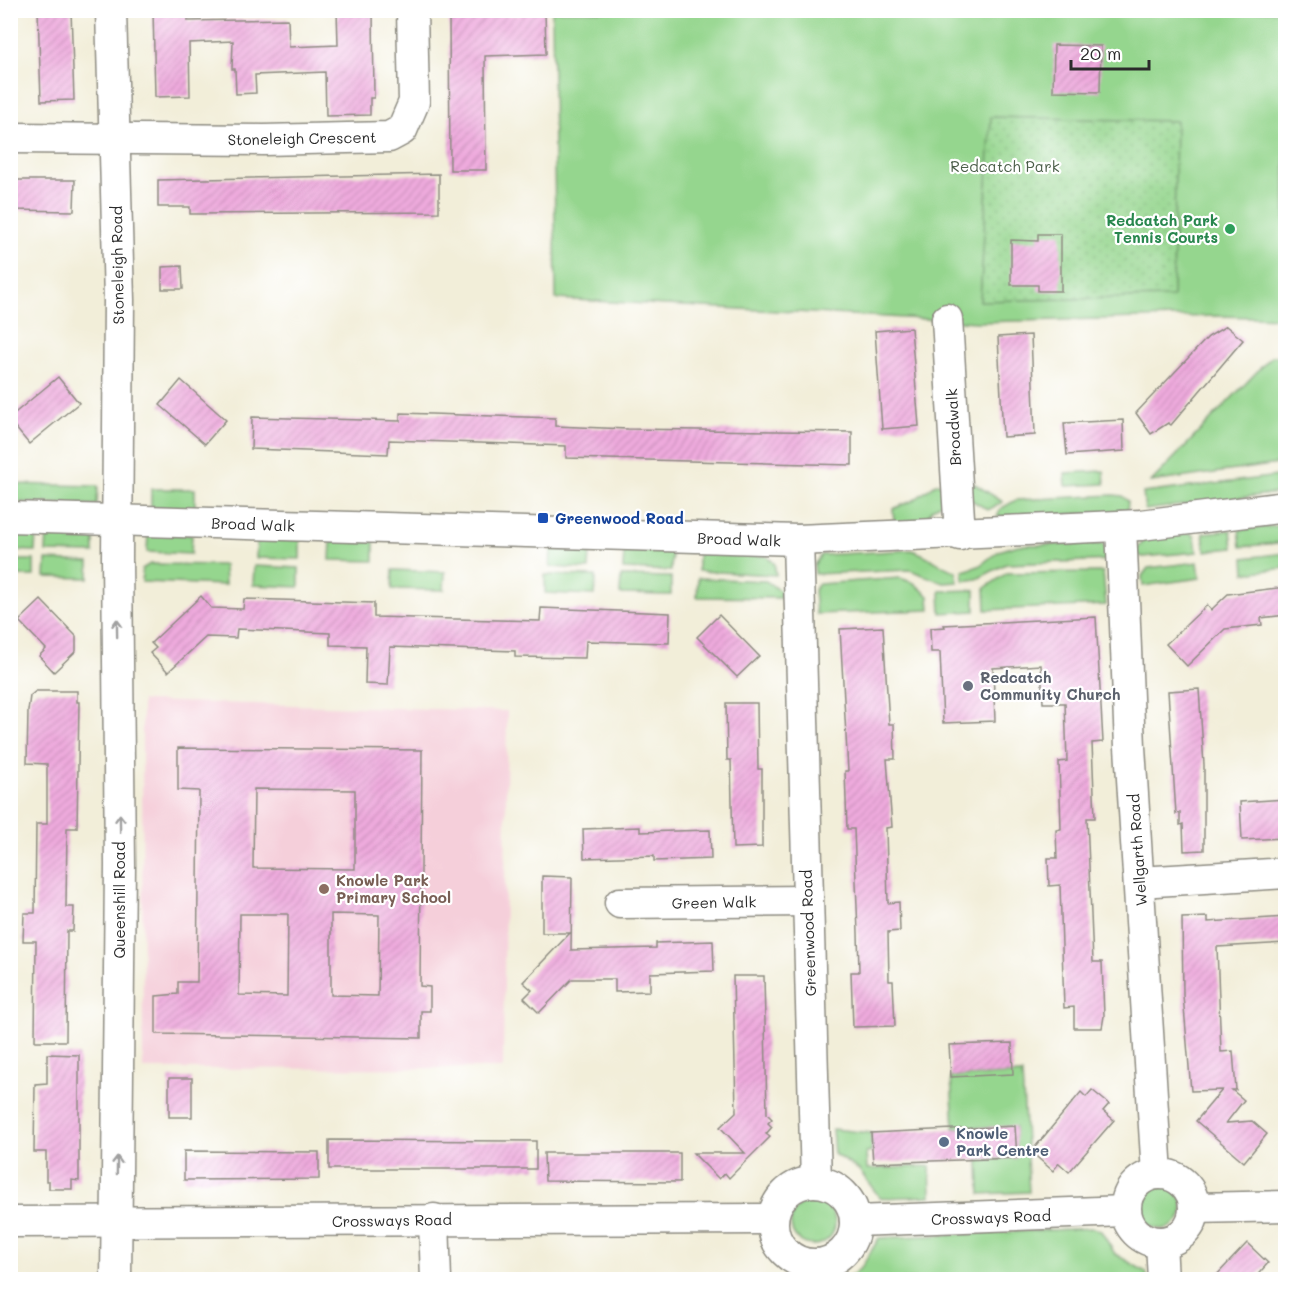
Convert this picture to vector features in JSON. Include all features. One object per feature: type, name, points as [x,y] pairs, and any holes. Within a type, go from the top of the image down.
[{"type":"street","name":"Stoneleigh Road","points":[[111,10],[119,300],[117,520]]},
{"type":"street","name":"Stoneleigh Crescent","points":[[10,138],[389,137],[402,130],[414,102],[412,10]]},
{"type":"street","name":"Broadwalk","points":[[947,319],[960,535]]},
{"type":"street","name":"Broad Walk","points":[[10,517],[798,540],[960,535],[1120,526],[1286,507]]},
{"type":"street","name":"Queenshill Road","points":[[116,1280],[120,865],[117,520]]},
{"type":"street","name":"Wellgarth Road","points":[[1120,526],[1157,1174]]},
{"type":"street","name":"Greenwood Road","points":[[798,540],[816,1182]]},
{"type":"street","points":[[1139,882],[1286,873]]},
{"type":"street","name":"Green Walk","points":[[620,903],[807,901]]},
{"type":"street","points":[[1157,1174],[1178,1179],[1192,1197],[1194,1208],[1188,1228],[1180,1236],[1161,1242],[1147,1239],[1137,1233],[1129,1223],[1126,1211],[1131,1190],[1138,1182],[1157,1174]]},
{"type":"street","points":[[816,1182],[831,1185],[843,1194],[852,1207],[855,1221],[854,1234],[849,1246],[815,1272],[784,1252],[775,1236],[773,1219],[776,1207],[792,1188],[816,1182]]},
{"type":"street","points":[[1194,1208],[1286,1206]]},
{"type":"street","name":"Crossways Road","points":[[855,1221],[1126,1211]]},
{"type":"street","points":[[434,1219],[436,1280]]},
{"type":"street","name":"Crossways Road","points":[[10,1222],[773,1219]]},
{"type":"street","points":[[1161,1242],[1163,1280]]},
{"type":"shaded area","name":"Knowle Park Primary School","points":[[142,701],[507,711],[503,1068],[143,1069]]},
{"type":"green space","name":"Redcatch Park","points":[[552,11],[1285,11],[1285,318],[1219,316],[978,322],[556,299]]},
{"type":"green space","points":[[991,117],[1176,121],[1173,297],[980,301]]},
{"type":"green space","points":[[1272,356],[1285,356],[1285,463],[1151,482]]},
{"type":"green space","points":[[1104,471],[1105,484],[1066,486],[1065,473]]},
{"type":"green space","points":[[1285,475],[1285,492],[1145,510],[1143,493]]},
{"type":"green space","points":[[937,483],[946,484],[946,499],[931,510],[926,521],[894,524],[893,509],[914,500]]},
{"type":"green space","points":[[11,484],[98,486],[97,505],[11,502]]},
{"type":"green space","points":[[965,484],[975,484],[1003,502],[988,510],[966,497]]},
{"type":"green space","points":[[151,489],[195,489],[195,508],[151,508]]},
{"type":"green space","points":[[1122,496],[1128,501],[1127,512],[997,517],[1000,509],[1016,500]]},
{"type":"green space","points":[[1285,525],[1285,542],[1241,547],[1239,530]]},
{"type":"green space","points":[[1231,530],[1233,548],[1205,551],[1203,533]]},
{"type":"green space","points":[[11,532],[36,533],[35,551],[11,550]]},
{"type":"green space","points":[[47,533],[94,534],[94,553],[46,552]]},
{"type":"green space","points":[[148,533],[192,535],[191,554],[147,552]]},
{"type":"green space","points":[[1191,533],[1195,537],[1197,552],[1143,557],[1133,553],[1146,539]]},
{"type":"green space","points":[[257,539],[300,540],[300,559],[256,558]]},
{"type":"green space","points":[[331,541],[374,542],[374,561],[330,560]]},
{"type":"green space","points":[[1103,544],[1113,560],[1006,564],[977,579],[964,581],[963,571],[979,566],[999,551],[1018,545]]},
{"type":"green space","points":[[551,549],[590,550],[589,569],[550,567]]},
{"type":"green space","points":[[911,550],[956,571],[958,582],[944,583],[910,570],[815,574],[814,565],[821,555]]},
{"type":"green space","points":[[624,551],[672,552],[671,571],[623,569]]},
{"type":"green space","points":[[698,553],[766,556],[774,563],[776,575],[698,571]]},
{"type":"green space","points":[[1285,553],[1285,568],[1245,573],[1244,558]]},
{"type":"green space","points":[[11,560],[34,560],[34,576],[11,576]]},
{"type":"green space","points":[[46,560],[89,562],[89,578],[45,577]]},
{"type":"green space","points":[[1198,562],[1200,578],[1143,586],[1142,576],[1148,568]]},
{"type":"green space","points":[[150,564],[224,565],[225,585],[142,582],[142,569]]},
{"type":"green space","points":[[254,566],[299,568],[299,587],[253,585]]},
{"type":"green space","points":[[393,570],[445,572],[444,590],[392,589]]},
{"type":"green space","points":[[1103,572],[1106,605],[986,610],[985,588],[1007,573]]},
{"type":"green space","points":[[545,575],[596,576],[595,595],[545,593]]},
{"type":"green space","points":[[621,576],[671,577],[671,595],[620,594]]},
{"type":"green space","points":[[698,578],[766,581],[780,591],[781,598],[697,597]]},
{"type":"green space","points":[[900,578],[914,583],[929,596],[930,610],[816,614],[814,590],[819,584]]},
{"type":"green space","points":[[975,590],[975,611],[941,613],[940,591]]},
{"type":"green space","points":[[1022,1074],[1029,1192],[980,1194],[979,1159],[1016,1158],[1015,1127],[954,1128],[951,1077]]},
{"type":"green space","points":[[832,1129],[871,1133],[872,1152],[866,1153],[867,1169],[930,1166],[931,1196],[880,1198],[859,1170],[834,1154]]},
{"type":"green space","points":[[1161,1185],[1170,1186],[1177,1191],[1182,1198],[1182,1216],[1177,1223],[1170,1228],[1161,1229],[1152,1228],[1145,1223],[1140,1216],[1139,1207],[1140,1198],[1145,1191],[1152,1186]]},
{"type":"green space","points":[[813,1201],[828,1208],[835,1223],[828,1238],[813,1245],[798,1238],[791,1223],[798,1208]]},
{"type":"green space","points":[[1093,1228],[1101,1231],[1115,1254],[1146,1272],[1148,1279],[845,1280],[861,1268],[879,1238]]},
{"type":"building","points":[[38,10],[71,10],[74,100],[41,101]]},
{"type":"building","points":[[153,10],[188,10],[188,21],[288,19],[289,47],[338,45],[337,10],[373,10],[374,98],[370,98],[370,115],[326,116],[325,72],[255,75],[256,93],[236,94],[235,69],[232,69],[233,41],[189,43],[190,96],[155,97]]},
{"type":"building","points":[[520,10],[545,10],[546,54],[485,56],[486,170],[450,170],[449,16],[520,15]]},
{"type":"building","points":[[1054,45],[1101,46],[1100,92],[1053,91]]},
{"type":"building","points":[[439,174],[439,212],[190,214],[190,207],[158,207],[158,180]]},
{"type":"building","points":[[10,180],[75,180],[74,211],[10,210]]},
{"type":"building","points":[[1038,234],[1061,234],[1061,291],[1038,291],[1038,285],[1011,285],[1011,240],[1038,241]]},
{"type":"building","points":[[182,266],[183,289],[162,289],[162,267]]},
{"type":"building","points":[[1226,326],[1243,340],[1171,425],[1168,423],[1151,434],[1136,413],[1208,337]]},
{"type":"building","points":[[911,328],[919,426],[882,429],[875,331]]},
{"type":"building","points":[[1031,335],[1035,435],[1003,437],[998,337]]},
{"type":"building","points":[[58,377],[79,403],[29,444],[10,421],[10,417]]},
{"type":"building","points":[[181,380],[226,420],[205,444],[160,405]]},
{"type":"building","points":[[400,413],[555,418],[555,426],[852,432],[852,465],[566,458],[566,446],[389,440],[388,454],[251,449],[252,417],[400,421]]},
{"type":"building","points":[[1123,420],[1124,451],[1067,455],[1064,423]]},
{"type":"building","points":[[1286,587],[1286,615],[1261,618],[1262,625],[1225,629],[1187,666],[1166,644],[1207,605],[1211,610],[1228,594]]},
{"type":"building","points":[[201,596],[211,608],[243,609],[244,599],[374,603],[374,617],[540,621],[541,608],[670,613],[669,643],[586,641],[585,658],[515,657],[515,651],[390,647],[388,685],[365,684],[366,646],[330,645],[330,633],[237,629],[236,638],[206,637],[168,672],[150,653],[156,648],[151,643]]},
{"type":"building","points":[[41,600],[76,636],[76,651],[54,672],[39,656],[46,649],[19,621]]},
{"type":"building","points":[[719,615],[759,656],[737,677],[697,637]]},
{"type":"building","points":[[1096,617],[1103,742],[1092,743],[1095,818],[1087,818],[1093,962],[1102,962],[1104,1016],[1102,1028],[1074,1028],[1074,1007],[1064,1008],[1060,885],[1049,886],[1048,858],[1057,858],[1056,830],[1061,829],[1059,762],[1067,761],[1065,703],[1043,703],[1041,665],[993,668],[995,721],[943,723],[940,652],[931,652],[930,628],[945,627],[944,625]]},
{"type":"building","points":[[883,627],[889,724],[894,724],[895,759],[887,759],[892,827],[886,828],[888,903],[899,902],[900,931],[888,932],[889,981],[893,981],[895,1026],[853,1027],[851,972],[859,972],[858,933],[854,829],[847,829],[845,771],[848,771],[840,629]]},
{"type":"building","points":[[1199,689],[1204,765],[1204,850],[1184,851],[1183,824],[1180,825],[1180,813],[1176,814],[1168,691]]},
{"type":"building","points":[[36,691],[77,691],[77,702],[79,702],[77,828],[67,828],[66,907],[74,907],[73,931],[67,931],[66,1041],[35,1041],[36,941],[23,941],[24,913],[35,913],[36,824],[47,824],[47,764],[27,763],[28,711],[30,696]]},
{"type":"building","points":[[726,703],[757,703],[758,769],[762,769],[762,847],[733,848],[731,760],[727,760]]},
{"type":"building","name":"Knowle Park Primary School","points":[[178,748],[422,750],[420,986],[430,987],[430,1011],[421,1011],[421,1038],[156,1034],[156,996],[178,994],[178,982],[197,982],[199,791],[178,790]],"holes":[[[254,789],[355,790],[355,869],[253,868]],[[240,914],[288,914],[287,996],[239,995]],[[331,914],[379,915],[378,996],[331,995]]]},
{"type":"building","points":[[1286,799],[1286,838],[1242,840],[1240,802]]},
{"type":"building","points":[[640,827],[640,832],[710,830],[711,859],[654,861],[654,856],[584,858],[583,829]]},
{"type":"building","points":[[542,876],[572,877],[571,950],[656,948],[656,943],[713,941],[714,971],[650,973],[650,991],[615,992],[615,979],[572,979],[539,1013],[524,998],[532,990],[523,982],[570,933],[542,933]]},
{"type":"building","points":[[1208,917],[1208,922],[1286,917],[1286,943],[1217,947],[1221,1052],[1233,1051],[1236,1090],[1232,1090],[1244,1100],[1226,1123],[1252,1121],[1267,1134],[1244,1162],[1196,1121],[1222,1090],[1191,1091],[1183,995],[1182,918]]},
{"type":"building","points":[[733,976],[764,976],[767,1114],[772,1119],[768,1123],[772,1127],[766,1134],[770,1137],[729,1178],[725,1173],[719,1179],[693,1153],[745,1153],[720,1127],[736,1112]]},
{"type":"building","points":[[1012,1043],[1013,1074],[951,1077],[949,1045]]},
{"type":"building","points":[[47,1054],[79,1055],[79,1181],[72,1180],[72,1189],[49,1189],[49,1181],[46,1181],[46,1152],[34,1152],[35,1084],[47,1083]]},
{"type":"building","points":[[169,1078],[192,1078],[192,1117],[169,1117]]},
{"type":"building","points":[[1092,1090],[1109,1104],[1103,1111],[1114,1120],[1069,1172],[1059,1163],[1053,1171],[1031,1152],[1081,1092],[1086,1097]]},
{"type":"building","name":"Knowle Park Centre","points":[[1015,1126],[1017,1158],[873,1163],[871,1133]]},
{"type":"building","points":[[329,1140],[536,1141],[536,1169],[329,1169]]},
{"type":"building","points":[[184,1151],[319,1152],[319,1179],[184,1180]]},
{"type":"building","points":[[544,1153],[680,1153],[680,1182],[545,1181]]},
{"type":"building","points":[[1247,1243],[1268,1263],[1253,1280],[1212,1280]]},
{"type":"place","name":"Redcatch Park Tennis Courts","points":[[1230,229]]},
{"type":"place","name":"Greenwood Road","points":[[543,518]]},
{"type":"place","name":"Redcatch Community Church","points":[[968,686]]},
{"type":"place","name":"Knowle Park Primary School","points":[[324,889]]},
{"type":"place","name":"Knowle Park Centre","points":[[944,1142]]}]
